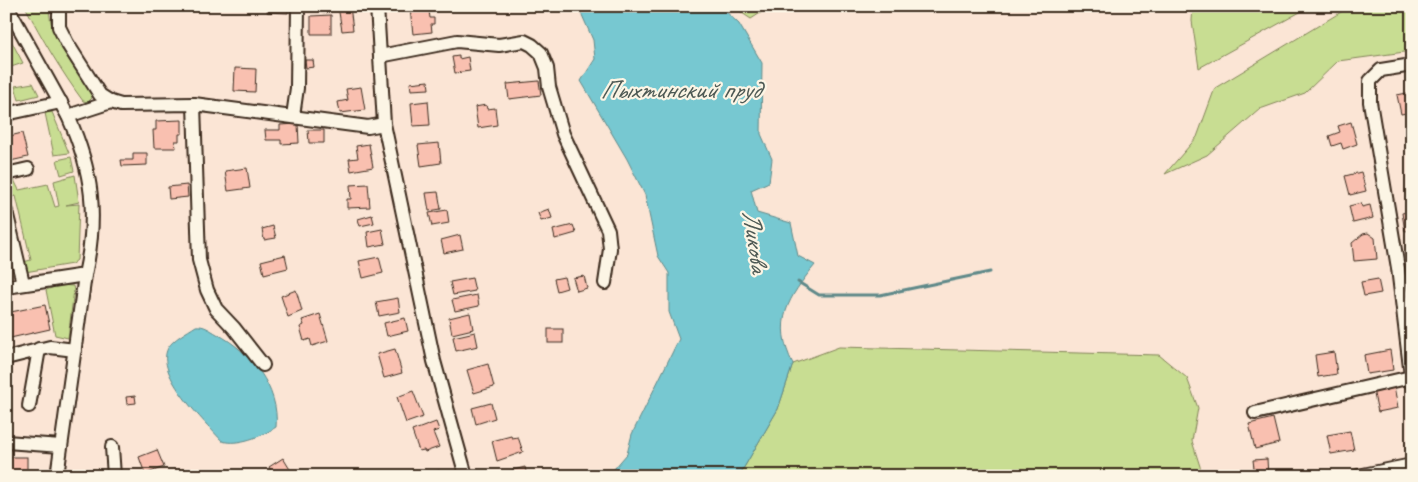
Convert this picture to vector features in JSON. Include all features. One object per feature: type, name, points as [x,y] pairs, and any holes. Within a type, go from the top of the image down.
[{"type":"street","points":[[7,6],[68,116],[76,134],[93,195],[92,246],[85,275],[57,476]]},
{"type":"street","points":[[59,6],[59,26],[67,43],[100,95],[110,102],[122,105],[194,104],[368,127],[384,124]]},
{"type":"street","points":[[293,116],[297,88],[298,6]]},
{"type":"street","points":[[377,6],[384,124],[434,361],[466,476]]},
{"type":"street","points":[[380,56],[458,41],[499,45],[524,41],[541,53],[547,68],[549,87],[563,134],[608,230],[610,249],[605,283]]},
{"type":"street","points":[[1255,414],[1411,381],[1398,268],[1370,95],[1370,81],[1381,70],[1412,64]]},
{"type":"street","points":[[6,114],[61,102]]},
{"type":"street","points":[[68,116],[110,102]]},
{"type":"street","points":[[194,104],[200,260],[207,290],[216,309],[234,328],[263,365]]},
{"type":"street","points":[[6,174],[28,169]]},
{"type":"street","points":[[6,211],[23,282]]},
{"type":"street","points":[[6,286],[23,282],[85,275]]},
{"type":"street","points":[[6,358],[50,348],[75,350]]},
{"type":"street","points":[[29,406],[38,350]]},
{"type":"street","points":[[6,442],[61,446]]},
{"type":"street","points":[[112,447],[114,476]]},
{"type":"street","points":[[1358,476],[1412,465]]},
{"type":"green space","points":[[25,6],[49,6],[53,30],[58,41],[91,92],[92,98],[88,102],[83,101],[67,78]]},
{"type":"green space","points":[[738,6],[766,6],[762,12],[751,19],[742,13]]},
{"type":"green space","points":[[1193,6],[1311,6],[1199,68],[1192,21]]},
{"type":"green space","points":[[1351,6],[1412,6],[1412,51],[1338,61],[1305,93],[1260,109],[1207,155],[1165,174],[1197,137],[1215,88]]},
{"type":"green space","points":[[6,31],[23,63],[11,67],[6,47]]},
{"type":"green space","points":[[33,83],[39,95],[19,100],[15,86]]},
{"type":"green space","points":[[52,112],[69,153],[54,155],[45,113]]},
{"type":"green space","points":[[71,157],[74,171],[61,175],[57,160]]},
{"type":"green space","points":[[75,175],[79,202],[66,205],[79,204],[77,260],[72,264],[25,272],[23,262],[31,260],[16,196],[8,198],[7,182],[14,180],[19,190],[48,184],[55,207],[59,206],[54,181]]},
{"type":"green space","points":[[60,285],[73,286],[74,290],[68,338],[55,335],[46,290]]},
{"type":"green space","points":[[839,347],[1159,355],[1187,378],[1198,408],[1192,441],[1203,476],[739,476],[778,409],[793,364]]},
{"type":"water","name":"Пыхтинский пруд","points":[[578,6],[720,6],[739,24],[762,63],[761,134],[772,159],[769,182],[751,190],[757,213],[791,223],[798,256],[815,265],[797,288],[786,311],[784,335],[793,364],[778,409],[739,476],[608,476],[627,454],[632,434],[679,339],[669,312],[669,273],[658,256],[645,195],[627,159],[581,81],[595,59],[593,40]]},
{"type":"water","points":[[196,326],[207,328],[229,341],[241,350],[260,372],[273,398],[276,427],[250,439],[235,442],[222,441],[194,411],[168,371],[166,359],[170,345]]},
{"type":"building","points":[[268,6],[288,6],[288,13],[267,12]]},
{"type":"building","points":[[338,6],[350,6],[353,30],[342,31]]},
{"type":"building","points":[[414,6],[432,6],[433,11],[429,11],[430,18],[434,18],[434,24],[431,24],[432,32],[413,34],[410,9]]},
{"type":"building","points":[[331,15],[331,34],[311,34],[311,16]]},
{"type":"building","points":[[459,56],[459,59],[468,57],[470,71],[455,73],[452,57]]},
{"type":"building","points":[[305,60],[313,60],[314,67],[306,68]]},
{"type":"building","points":[[235,68],[256,69],[255,92],[234,91]]},
{"type":"building","points":[[428,81],[429,89],[411,90],[410,83]]},
{"type":"building","points":[[539,81],[541,95],[509,99],[507,84]]},
{"type":"building","points":[[361,87],[365,110],[340,113],[338,102],[348,100],[346,89]]},
{"type":"building","points":[[1412,92],[1412,112],[1401,114],[1397,95]]},
{"type":"building","points":[[428,101],[430,125],[413,126],[411,103]]},
{"type":"building","points":[[486,105],[487,109],[495,108],[497,125],[478,128],[475,107]]},
{"type":"building","points":[[182,120],[182,134],[179,134],[179,141],[175,141],[176,148],[154,148],[153,130],[156,130],[156,121]]},
{"type":"building","points":[[1351,122],[1357,144],[1343,149],[1341,143],[1332,146],[1329,136],[1340,132],[1338,126]]},
{"type":"building","points":[[298,124],[299,143],[281,144],[281,140],[266,140],[265,130],[280,130],[280,125]]},
{"type":"building","points":[[308,130],[324,130],[324,143],[309,143]]},
{"type":"building","points":[[22,133],[28,157],[6,162],[6,137]]},
{"type":"building","points":[[439,143],[441,163],[421,166],[418,145]]},
{"type":"building","points":[[369,144],[373,167],[351,171],[349,159],[358,158],[356,146]]},
{"type":"building","points":[[133,153],[147,153],[147,165],[122,166],[121,160],[133,160]]},
{"type":"building","points":[[247,168],[250,188],[228,191],[225,171]]},
{"type":"building","points":[[1361,172],[1366,191],[1350,195],[1345,176]]},
{"type":"building","points":[[368,184],[370,207],[347,208],[347,199],[351,199],[350,185]]},
{"type":"building","points":[[187,185],[188,197],[169,199],[168,187]]},
{"type":"building","points":[[438,192],[441,209],[429,211],[426,193]]},
{"type":"building","points":[[1361,203],[1362,207],[1370,205],[1373,218],[1353,223],[1349,206]]},
{"type":"building","points":[[549,209],[552,218],[541,221],[538,213]]},
{"type":"building","points":[[447,210],[449,223],[432,226],[429,213]]},
{"type":"building","points":[[1412,211],[1412,230],[1405,231],[1402,213]]},
{"type":"building","points":[[372,215],[374,223],[360,226],[358,219]]},
{"type":"building","points":[[573,225],[576,233],[555,239],[553,230]]},
{"type":"building","points":[[273,226],[276,238],[264,240],[262,229]]},
{"type":"building","points":[[382,229],[385,244],[369,247],[367,232]]},
{"type":"building","points":[[1368,233],[1375,238],[1377,259],[1354,261],[1352,243],[1363,234]]},
{"type":"building","points":[[460,235],[463,249],[444,253],[441,240]]},
{"type":"building","points":[[285,255],[288,268],[264,274],[261,261]]},
{"type":"building","points":[[379,257],[383,273],[363,278],[359,261]]},
{"type":"building","points":[[584,276],[587,288],[577,291],[573,278]]},
{"type":"building","points":[[564,277],[567,288],[557,291],[554,279]]},
{"type":"building","points":[[472,278],[475,291],[453,295],[450,282]]},
{"type":"building","points":[[1378,279],[1381,293],[1364,296],[1361,282]]},
{"type":"building","points":[[296,290],[302,311],[288,317],[281,296]]},
{"type":"building","points":[[477,295],[479,306],[455,311],[452,300]]},
{"type":"building","points":[[398,298],[400,312],[379,316],[376,302]]},
{"type":"building","points":[[45,305],[50,329],[6,339],[6,313]]},
{"type":"building","points":[[470,313],[473,329],[452,334],[449,318]]},
{"type":"building","points":[[320,314],[328,341],[312,346],[310,339],[304,341],[300,327],[304,325],[302,320]]},
{"type":"building","points":[[405,318],[408,331],[387,336],[384,323]]},
{"type":"building","points":[[548,329],[563,329],[563,343],[548,343]]},
{"type":"building","points":[[475,332],[478,346],[456,351],[453,337]]},
{"type":"building","points":[[395,349],[402,373],[384,378],[377,354]]},
{"type":"building","points":[[1390,350],[1393,370],[1367,374],[1364,355]]},
{"type":"building","points":[[1334,352],[1337,374],[1318,377],[1315,355]]},
{"type":"building","points":[[488,364],[494,387],[474,393],[467,370]]},
{"type":"building","points":[[1394,386],[1398,408],[1378,412],[1373,390]]},
{"type":"building","points":[[413,391],[423,417],[406,423],[397,397]]},
{"type":"building","points":[[135,396],[136,403],[127,404],[126,397]]},
{"type":"building","points":[[491,403],[495,418],[476,424],[472,408]]},
{"type":"building","points":[[1273,418],[1279,443],[1255,449],[1249,424]]},
{"type":"building","points":[[436,422],[439,430],[433,432],[439,447],[425,452],[424,450],[419,451],[412,431]]},
{"type":"building","points":[[1350,431],[1354,450],[1331,454],[1327,435]]},
{"type":"building","points":[[511,436],[512,438],[518,437],[523,452],[497,461],[492,441]]},
{"type":"building","points":[[157,450],[164,467],[145,474],[139,457]]},
{"type":"building","points":[[6,457],[27,457],[27,476],[6,476]]},
{"type":"building","points":[[283,458],[294,476],[274,476],[269,467]]},
{"type":"building","points":[[1267,459],[1268,476],[1255,476],[1253,460]]},
{"type":"building","points":[[525,467],[527,476],[511,476],[510,471]]},
{"type":"building","points":[[439,470],[441,476],[423,476]]},
{"type":"waterway","points":[[798,282],[819,295],[880,295],[990,272]]},
{"type":"water label","name":"Ликова","points":[[756,241]]}]
